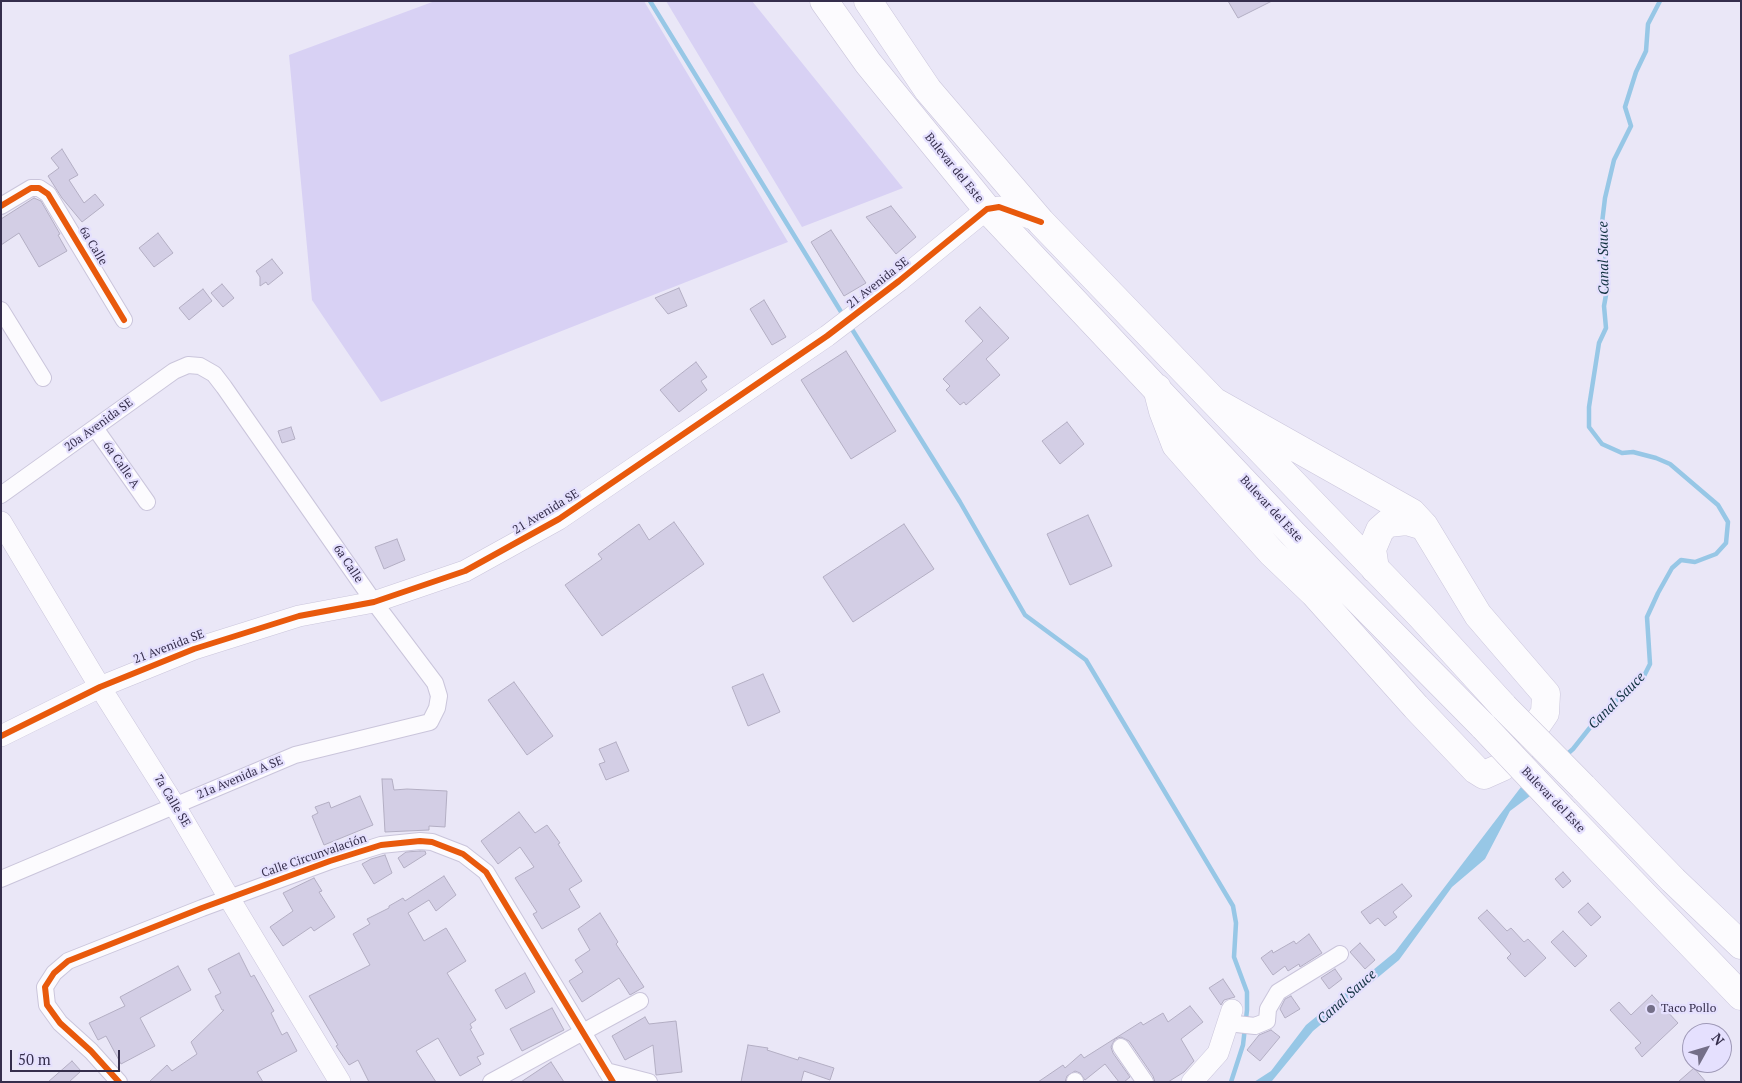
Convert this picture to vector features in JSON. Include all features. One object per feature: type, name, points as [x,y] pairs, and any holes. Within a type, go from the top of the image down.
[{"type":"highway","name":"Bulevar del Este","points":[[824,1],[868,63],[987,208],[1293,534],[1484,728],[1741,996]]},
{"type":"highway","points":[[868,1],[928,90],[1042,222],[1408,603],[1504,707],[1673,880],[1741,945]]},
{"type":"highway","points":[[1157,388],[1163,411],[1176,445],[1272,553],[1314,593],[1416,707],[1476,770],[1484,774],[1502,767],[1518,752],[1545,714],[1546,694],[1478,615],[1424,526],[1412,513],[1214,402]]},
{"type":"highway","points":[[1247,483],[1288,516],[1359,588],[1382,608],[1393,610],[1408,603]]},
{"type":"highway","points":[[1375,569],[1372,549],[1380,530],[1388,523],[1407,521],[1424,526]]},
{"type":"highway","points":[[1314,593],[1340,602],[1437,698],[1444,700],[1455,699]]},
{"type":"street","name":"6a Calle","points":[[1,206],[31,188],[39,188],[48,194],[124,320]]},
{"type":"street","points":[[987,208],[999,206],[1042,222]]},
{"type":"street","name":"21 Avenida SE","points":[[1,736],[100,687],[194,649],[299,616],[374,602],[465,571],[559,519],[828,336],[900,281],[987,208]]},
{"type":"street","points":[[1,310],[43,378]]},
{"type":"street","name":"20a Avenida SE","points":[[1,495],[174,371],[188,365],[200,366]]},
{"type":"street","name":"6a Calle","points":[[200,366],[214,374],[224,387],[374,602],[435,683],[439,696],[437,708],[430,722]]},
{"type":"street","name":"6a Calle A","points":[[95,428],[147,502]]},
{"type":"street","name":"7a Calle SE","points":[[1,522],[100,687],[175,806],[340,1082]]},
{"type":"street","name":"21a Avenida A SE","points":[[1,879],[295,755],[430,722]]},
{"type":"street","name":"Calle Circunvalación","points":[[119,1082],[60,1023],[47,1005],[45,987],[54,972],[68,961],[330,861],[381,845],[420,841],[432,842],[462,854],[486,872],[610,1076]]},
{"type":"street","points":[[1192,1082],[1218,1053],[1232,1019],[1255,1026],[1267,1021],[1268,1009],[1278,992],[1340,954]]},
{"type":"street","points":[[491,1082],[640,1001]]},
{"type":"street","points":[[1121,1047],[1144,1082]]},
{"type":"street","points":[[610,1076],[649,1082]]},
{"type":"shaded area","points":[[435,1],[644,1],[788,242],[381,402],[312,300],[289,55]]},
{"type":"shaded area","points":[[666,1],[752,1],[903,188],[802,227]]},
{"type":"water","points":[[1521,787],[1530,796],[1510,811],[1485,859],[1452,887],[1399,960],[1313,1031],[1272,1081],[1254,1082],[1271,1071],[1306,1025],[1395,952]]},
{"type":"building","points":[[1228,1],[1272,1],[1238,18]]},
{"type":"building","points":[[62,149],[78,175],[69,180],[84,203],[95,194],[104,205],[82,222],[62,198],[48,176],[59,168],[51,158]]},
{"type":"building","points":[[34,198],[41,201],[60,234],[58,235],[67,251],[39,267],[19,233],[1,245],[1,219]]},
{"type":"building","points":[[891,206],[916,237],[896,254],[866,217]]},
{"type":"building","points":[[831,230],[866,283],[844,296],[811,242]]},
{"type":"building","points":[[158,233],[173,253],[154,267],[139,248]]},
{"type":"building","points":[[272,259],[283,273],[268,285],[266,282],[260,286],[260,277],[256,271]]},
{"type":"building","points":[[222,284],[234,298],[223,307],[211,293]]},
{"type":"building","points":[[679,288],[687,306],[668,314],[655,298]]},
{"type":"building","points":[[203,289],[212,301],[189,320],[179,308]]},
{"type":"building","points":[[764,300],[786,337],[772,345],[750,309]]},
{"type":"building","points":[[980,307],[1009,338],[986,359],[1000,375],[966,405],[964,402],[960,405],[946,390],[950,386],[943,379],[983,341],[965,321]]},
{"type":"building","points":[[846,351],[896,431],[851,459],[801,380]]},
{"type":"building","points":[[696,362],[707,377],[701,381],[707,390],[679,412],[660,390]]},
{"type":"building","points":[[1067,422],[1084,444],[1060,464],[1042,441]]},
{"type":"building","points":[[291,427],[295,439],[282,443],[278,431]]},
{"type":"building","points":[[1088,515],[1112,566],[1070,585],[1047,534]]},
{"type":"building","points":[[674,522],[704,564],[602,636],[565,585],[602,559],[598,554],[639,524],[649,540]]},
{"type":"building","points":[[904,524],[934,569],[853,622],[823,577]]},
{"type":"building","points":[[397,539],[405,560],[384,569],[375,547]]},
{"type":"building","points":[[763,674],[780,712],[748,726],[732,687]]},
{"type":"building","points":[[514,682],[553,736],[527,755],[488,700]]},
{"type":"building","points":[[616,742],[629,771],[606,780],[599,764],[605,762],[599,749]]},
{"type":"building","points":[[382,779],[392,779],[394,790],[447,791],[445,827],[429,826],[429,830],[385,832]]},
{"type":"building","points":[[360,796],[373,825],[324,845],[312,816],[318,813],[315,807],[329,802],[331,808]]},
{"type":"building","points":[[519,812],[535,833],[547,825],[582,881],[569,889],[580,907],[542,929],[533,914],[537,912],[515,878],[534,867],[520,847],[498,864],[481,841]]},
{"type":"building","points":[[425,851],[426,854],[404,868],[398,858],[406,852]]},
{"type":"building","points":[[385,855],[392,873],[374,884],[362,864]]},
{"type":"building","points":[[1563,872],[1571,881],[1563,888],[1555,879]]},
{"type":"building","points":[[444,876],[456,895],[436,911],[429,900],[408,913],[424,941],[446,928],[466,961],[447,973],[476,1020],[470,1024],[472,1028],[470,1029],[484,1054],[477,1057],[481,1064],[460,1076],[438,1038],[416,1051],[436,1082],[369,1082],[358,1060],[349,1065],[336,1046],[338,1045],[309,996],[370,965],[353,934],[370,924],[367,919],[389,908],[389,906],[403,898],[405,901]]},
{"type":"building","points":[[314,878],[322,891],[319,892],[335,917],[314,931],[311,927],[283,946],[270,927],[293,911],[283,893]]},
{"type":"building","points":[[1402,884],[1412,896],[1393,912],[1397,917],[1385,926],[1378,918],[1370,924],[1361,912]]},
{"type":"building","points":[[1588,903],[1601,917],[1591,926],[1578,912]]},
{"type":"building","points":[[1487,910],[1507,931],[1511,928],[1524,942],[1528,939],[1546,958],[1525,977],[1507,958],[1511,954],[1478,918]]},
{"type":"building","points":[[600,913],[618,942],[616,944],[644,987],[630,995],[619,978],[582,1002],[569,981],[583,972],[575,960],[590,950],[578,929]]},
{"type":"building","points":[[1563,931],[1587,956],[1575,967],[1551,942]]},
{"type":"building","points":[[1309,934],[1322,953],[1300,967],[1299,964],[1288,971],[1285,966],[1273,975],[1261,958],[1272,950],[1273,953],[1294,941],[1296,944]]},
{"type":"building","points":[[1360,943],[1375,960],[1365,969],[1350,952]]},
{"type":"building","points":[[239,953],[251,977],[254,975],[274,1011],[271,1013],[282,1035],[287,1032],[297,1051],[257,1072],[263,1082],[149,1082],[167,1065],[172,1071],[197,1054],[191,1042],[224,1010],[222,1010],[215,996],[221,993],[208,969]]},
{"type":"building","points":[[178,966],[191,990],[140,1018],[155,1046],[121,1064],[106,1036],[98,1040],[89,1023],[125,1006],[120,997]]},
{"type":"building","points":[[1335,969],[1342,979],[1329,989],[1321,978]]},
{"type":"building","points":[[525,973],[535,992],[506,1009],[495,990]]},
{"type":"building","points":[[1223,979],[1235,997],[1224,1000],[1221,1005],[1209,988]]},
{"type":"building","name":"Taco Pollo","points":[[1652,995],[1678,1023],[1642,1057],[1635,1048],[1641,1043],[1610,1010],[1619,1002],[1631,1015]]},
{"type":"building","points":[[1291,996],[1300,1009],[1285,1018],[1280,1009],[1285,999]]},
{"type":"building","points":[[1190,1006],[1203,1022],[1181,1039],[1194,1061],[1184,1072],[1168,1082],[1155,1082],[1153,1076],[1129,1041],[1121,1037],[1115,1039],[1111,1047],[1113,1053],[1130,1077],[1124,1082],[1119,1082],[1105,1064],[1085,1080],[1080,1073],[1075,1071],[1067,1076],[1065,1082],[1038,1082],[1063,1065],[1065,1068],[1081,1054],[1084,1058],[1141,1022],[1143,1025],[1163,1013],[1168,1022]]},
{"type":"building","points":[[552,1008],[564,1030],[522,1051],[510,1029]]},
{"type":"building","points":[[645,1017],[649,1024],[676,1021],[682,1072],[656,1075],[653,1045],[625,1060],[612,1036]]},
{"type":"building","points":[[1271,1030],[1280,1037],[1260,1061],[1247,1050],[1259,1035]]},
{"type":"building","points":[[748,1045],[768,1048],[767,1050],[798,1060],[799,1057],[834,1068],[830,1080],[804,1071],[801,1082],[741,1082]]},
{"type":"building","points":[[72,1061],[81,1071],[69,1082],[48,1082]]},
{"type":"building","points":[[551,1062],[564,1082],[521,1082]]},
{"type":"building","points":[[1688,1073],[1698,1073],[1706,1082],[1678,1082]]},
{"type":"waterway","points":[[650,1],[843,315]]},
{"type":"waterway","name":"Canal Sauce","points":[[1565,756],[1573,749],[1600,715],[1644,676],[1650,664],[1647,617],[1672,568],[1681,560],[1695,562],[1716,554],[1726,543],[1728,522],[1718,505],[1670,464],[1633,452],[1622,453],[1602,444],[1589,427],[1589,407],[1599,343],[1606,328],[1604,306],[1608,284],[1602,223],[1605,198],[1614,160],[1631,126],[1625,107],[1636,72],[1646,51],[1648,24],[1660,1]]},
{"type":"waterway","points":[[850,326],[960,502],[1025,615],[1086,660],[1233,906],[1236,923],[1234,957],[1247,992],[1247,1010],[1243,1045],[1231,1082]]},
{"type":"cycle path","points":[[1,206],[31,188],[39,188],[48,194],[124,320]]},
{"type":"cycle path","points":[[1,736],[100,687],[194,649],[299,616],[374,602],[465,571],[559,519],[827,336],[899,281],[987,209],[999,207],[1041,222]]},
{"type":"cycle path","points":[[119,1082],[91,1051],[60,1023],[47,1005],[45,987],[54,973],[68,961],[202,908],[330,861],[381,845],[420,841],[432,842],[463,854],[486,872],[613,1082]]},
{"type":"place","name":"Taco Pollo","points":[[1651,1009]]}]
